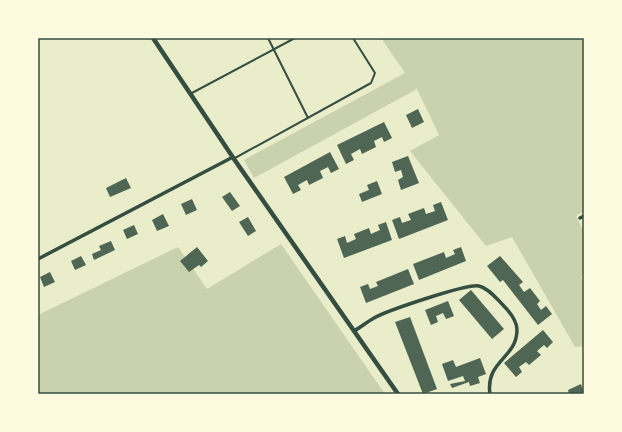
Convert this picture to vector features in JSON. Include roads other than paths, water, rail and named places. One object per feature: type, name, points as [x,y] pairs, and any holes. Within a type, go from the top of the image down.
[{"type":"street","points":[[153,38],[233,158],[398,394]]},
{"type":"street","points":[[38,259],[233,158]]},
{"type":"street","points":[[580,218],[584,216]]},
{"type":"street","points":[[354,331],[375,317],[452,290],[468,286],[480,286],[491,293],[506,308],[515,322],[517,329],[513,346],[491,372],[490,394]]},
{"type":"lane","points":[[268,38],[272,50],[308,118]]},
{"type":"lane","points":[[190,94],[295,38]]},
{"type":"lane","points":[[233,158],[371,83],[374,79],[375,73],[354,38]]}]
